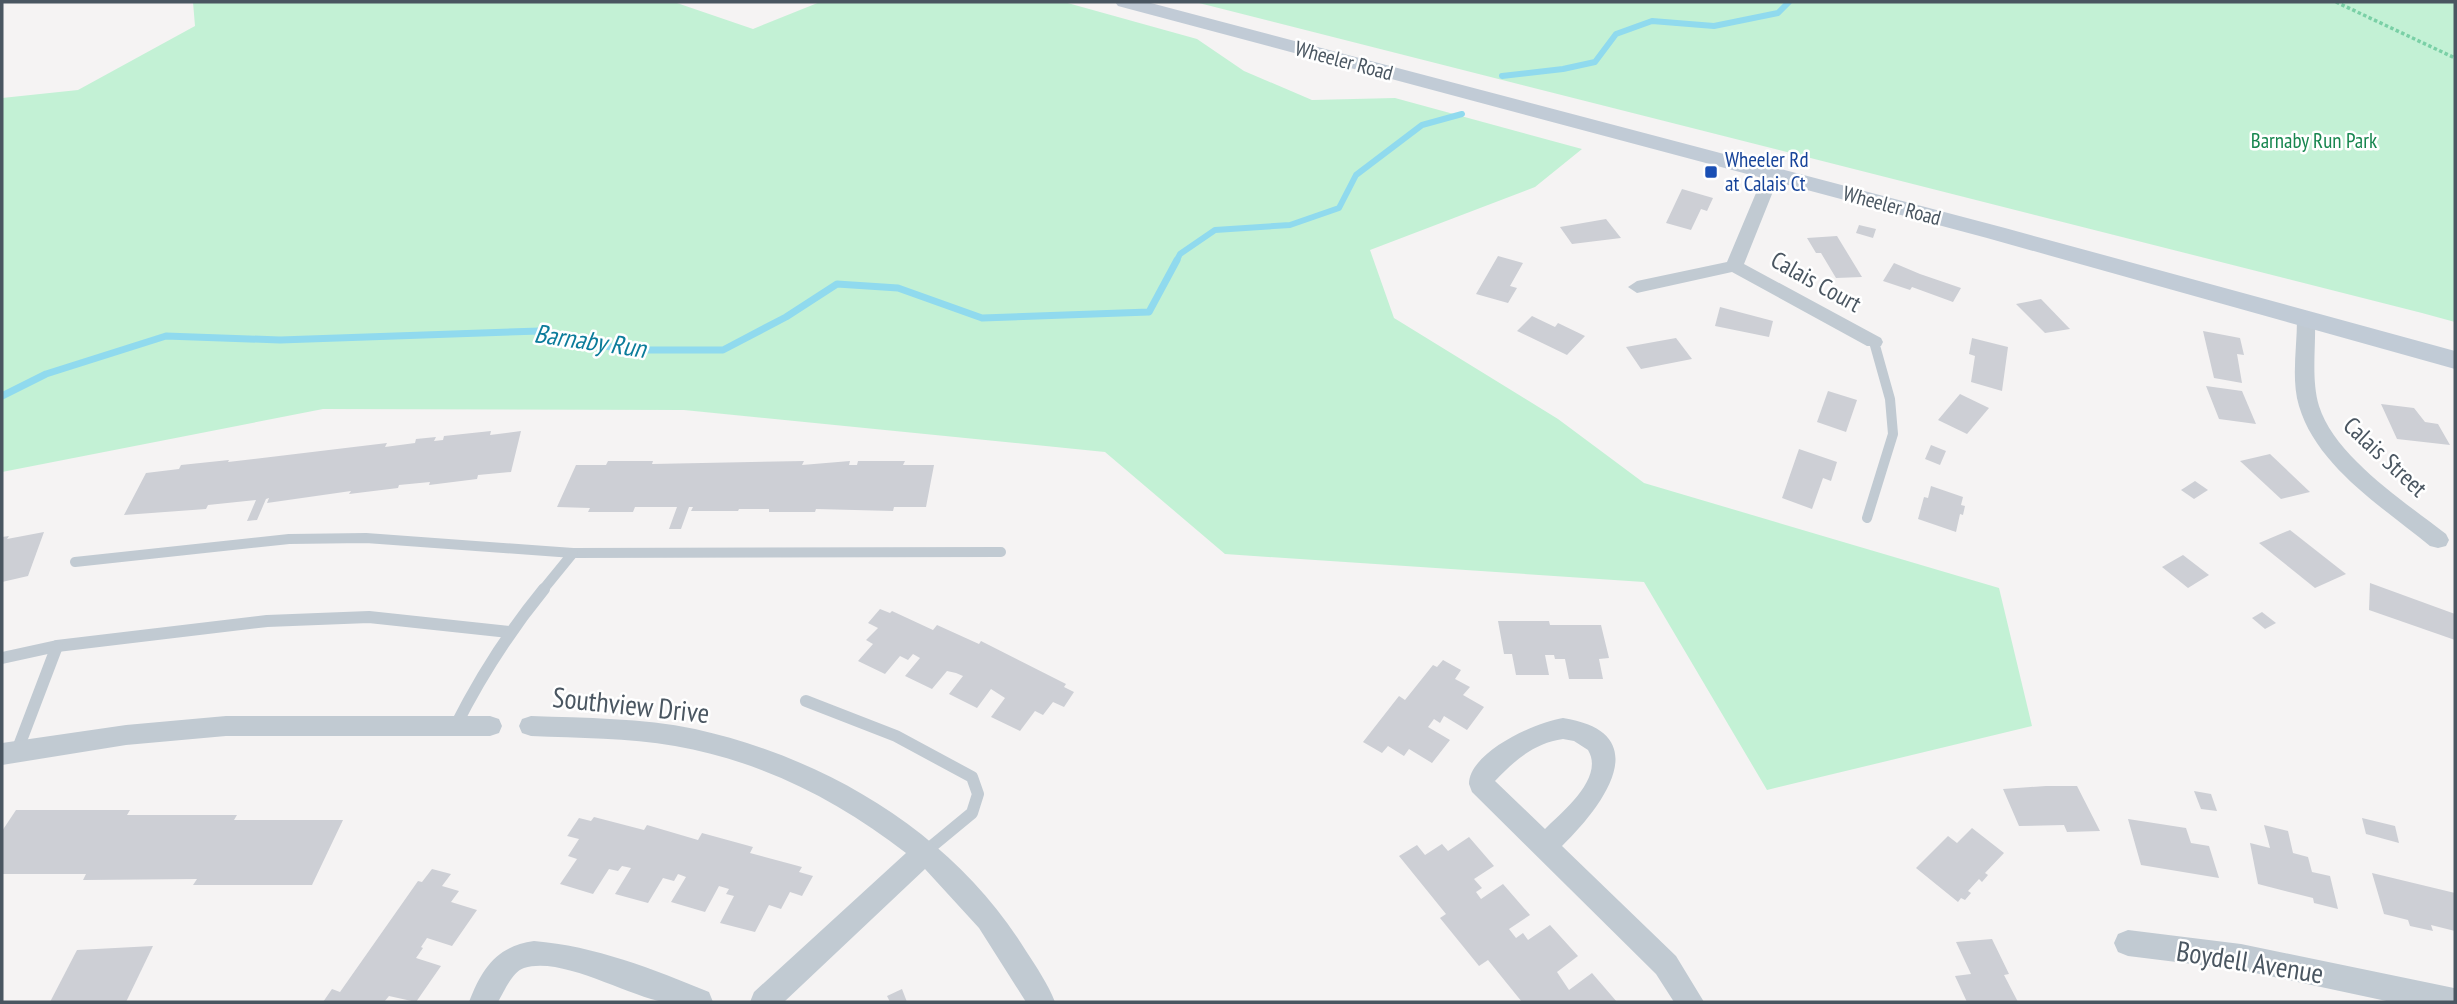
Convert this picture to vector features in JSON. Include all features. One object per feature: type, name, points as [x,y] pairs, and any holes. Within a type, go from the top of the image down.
[{"type":"main road","name":"Wheeler Road","points":[[1125,2],[1996,233],[2455,360]]},
{"type":"street","name":"Calais Court","points":[[1734,266],[1772,174]]},
{"type":"street","name":"Calais Court","points":[[1637,287],[1734,266],[1874,342]]},
{"type":"street","name":"Calais Street","points":[[2306,320],[2307,389],[2309,406],[2317,427],[2333,450],[2438,540]]},
{"type":"street","points":[[9,752],[126,735],[226,726],[491,726]]},
{"type":"street","name":"Southview Drive","points":[[531,726],[609,728],[696,740],[782,766],[851,799],[926,851],[981,909],[1041,1002]]},
{"type":"street","points":[[1546,845],[1589,800],[1602,773],[1605,757],[1599,744],[1583,732],[1569,728],[1558,728],[1534,735],[1481,778],[1484,789],[1546,845],[1666,965],[1690,1002]]},
{"type":"street","points":[[764,1002],[926,851]]},
{"type":"street","name":"Boydell Avenue","points":[[2128,943],[2241,957],[2454,1002]]},
{"type":"street","points":[[483,1002],[512,960],[534,953],[560,956],[699,1002]]},
{"type":"lane","points":[[1867,518],[1892,434],[1890,399],[1874,342]]},
{"type":"lane","points":[[75,562],[289,539],[366,538],[573,553],[1001,552]]},
{"type":"lane","points":[[455,727],[480,677],[509,632],[573,553]]},
{"type":"lane","points":[[2,658],[57,646],[267,621],[369,617],[509,632]]},
{"type":"lane","points":[[9,752],[57,646]]},
{"type":"lane","points":[[806,701],[896,736],[972,777],[978,794],[972,813],[926,851]]},
{"type":"path","points":[[2336,2],[2455,58]]},
{"type":"green space","points":[[193,2],[674,2],[753,29],[820,2],[1064,2],[1197,39],[1244,71],[1312,100],[1395,98],[1582,149],[1535,187],[1370,250],[1394,318],[1558,419],[1644,483],[1999,588],[2032,726],[1767,790],[1644,582],[1225,554],[1105,452],[684,410],[323,409],[2,472],[2,98],[78,90],[195,26]]},
{"type":"green space","name":"Barnaby Run Park","points":[[1195,2],[2455,2],[2455,322],[2422,313]]},
{"type":"building","points":[[1682,189],[1713,198],[1707,211],[1701,209],[1691,230],[1666,223]]},
{"type":"building","points":[[1606,219],[1621,238],[1572,244],[1560,227]]},
{"type":"building","points":[[1859,225],[1876,229],[1873,238],[1856,233]]},
{"type":"building","points":[[1837,236],[1862,277],[1836,278],[1821,253],[1816,253],[1807,238]]},
{"type":"building","points":[[1498,256],[1523,263],[1510,286],[1517,288],[1508,303],[1476,294]]},
{"type":"building","points":[[1894,263],[1961,288],[1953,302],[1912,287],[1910,290],[1883,281]]},
{"type":"building","points":[[2041,299],[2070,329],[2045,333],[2016,304]]},
{"type":"building","points":[[1720,307],[1773,321],[1769,337],[1715,326]]},
{"type":"building","points":[[1532,316],[1555,327],[1558,323],[1585,336],[1567,355],[1517,331]]},
{"type":"building","points":[[2203,331],[2240,338],[2244,355],[2237,354],[2242,383],[2214,378]]},
{"type":"building","points":[[1676,338],[1692,359],[1641,369],[1626,347]]},
{"type":"building","points":[[1972,338],[2008,347],[2002,391],[1971,382],[1975,356],[1969,354]]},
{"type":"building","points":[[2206,386],[2242,391],[2256,424],[2219,419]]},
{"type":"building","points":[[1828,391],[1857,400],[1846,432],[1817,422]]},
{"type":"building","points":[[1960,394],[1989,408],[1967,434],[1938,420]]},
{"type":"building","points":[[2381,404],[2414,408],[2425,422],[2438,424],[2450,445],[2397,439]]},
{"type":"building","points":[[491,431],[490,435],[521,431],[511,472],[478,475],[477,479],[429,485],[430,482],[399,485],[398,488],[349,494],[351,491],[267,503],[269,498],[266,499],[257,520],[247,521],[256,500],[208,505],[206,509],[124,515],[146,473],[179,469],[181,465],[387,443],[385,447],[415,443],[416,439],[436,437],[434,441],[443,440],[444,436]]},
{"type":"building","points":[[1931,445],[1946,451],[1940,465],[1925,459]]},
{"type":"building","points":[[1799,449],[1837,462],[1831,481],[1823,478],[1812,509],[1782,498]]},
{"type":"building","points":[[2270,454],[2310,492],[2281,499],[2240,461]]},
{"type":"building","points":[[608,461],[653,461],[652,464],[804,461],[802,465],[850,461],[849,465],[857,465],[858,461],[905,461],[903,465],[934,465],[926,507],[894,507],[893,511],[691,511],[693,507],[689,507],[681,529],[669,529],[677,507],[635,507],[633,512],[588,512],[590,508],[557,507],[576,465],[606,465]]},
{"type":"building","points":[[2195,481],[2208,490],[2194,499],[2181,490]]},
{"type":"building","points":[[1931,486],[1963,497],[1961,505],[1965,506],[1963,515],[1960,514],[1956,532],[1918,519],[1924,497],[1928,498]]},
{"type":"building","points":[[2290,530],[2346,574],[2315,588],[2259,543]]},
{"type":"building","points":[[44,532],[28,576],[2,582],[2,537],[9,536],[7,539]]},
{"type":"building","points":[[2183,555],[2209,575],[2188,588],[2162,567]]},
{"type":"building","points":[[2370,583],[2455,614],[2455,640],[2369,610]]},
{"type":"building","points":[[880,609],[890,613],[892,611],[933,630],[937,625],[979,644],[981,641],[1066,684],[1064,687],[1074,692],[1064,707],[1053,702],[1043,715],[1035,711],[1020,731],[991,717],[1005,698],[991,689],[977,708],[949,694],[963,676],[947,671],[932,689],[905,676],[920,658],[913,654],[908,660],[900,656],[885,674],[858,661],[873,644],[866,640],[878,628],[868,623]]},
{"type":"building","points":[[2262,612],[2276,623],[2265,629],[2252,618]]},
{"type":"building","points":[[1498,621],[1601,625],[1609,658],[1599,659],[1603,679],[1569,679],[1565,659],[1555,659],[1554,655],[1545,655],[1549,675],[1516,675],[1512,654],[1504,654]]},
{"type":"building","points":[[1443,660],[1461,670],[1455,679],[1470,687],[1463,695],[1484,707],[1467,730],[1444,716],[1440,723],[1434,719],[1428,727],[1450,740],[1432,763],[1409,749],[1404,756],[1388,746],[1382,753],[1363,742],[1399,696],[1405,700],[1433,665],[1437,667]]},
{"type":"building","points":[[2077,786],[2100,831],[2067,832],[2064,825],[2019,826],[2003,789]]},
{"type":"building","points":[[2194,791],[2211,794],[2217,811],[2201,809]]},
{"type":"building","points":[[16,810],[130,810],[127,815],[237,815],[234,820],[343,820],[312,885],[193,885],[197,879],[83,880],[86,874],[2,874],[2,831]]},
{"type":"building","points":[[594,817],[644,830],[647,825],[698,840],[702,833],[753,847],[750,853],[802,867],[799,872],[813,876],[802,896],[790,892],[781,909],[769,905],[755,932],[720,923],[734,896],[726,894],[729,889],[719,886],[705,912],[671,902],[686,877],[678,874],[674,881],[663,878],[648,903],[615,894],[631,868],[622,866],[618,871],[609,869],[593,894],[560,884],[577,859],[568,856],[579,839],[567,836],[579,818],[591,821]]},
{"type":"building","points":[[2362,818],[2395,826],[2399,843],[2366,834]]},
{"type":"building","points":[[2128,819],[2186,828],[2191,843],[2209,846],[2219,878],[2141,865]]},
{"type":"building","points":[[2264,825],[2288,831],[2293,853],[2308,857],[2312,872],[2330,876],[2338,909],[2314,903],[2313,898],[2258,884],[2250,843],[2270,848]]},
{"type":"building","points":[[1972,828],[2004,853],[1985,873],[1988,875],[1982,882],[1979,879],[1968,891],[1971,893],[1965,900],[1961,898],[1958,902],[1916,868],[1948,836],[1957,843]]},
{"type":"building","points":[[1469,837],[1494,866],[1474,879],[1482,888],[1476,892],[1481,899],[1503,884],[1530,915],[1509,929],[1516,938],[1523,933],[1528,940],[1550,925],[1578,956],[1557,972],[1569,990],[1592,973],[1617,1002],[1522,1002],[1488,960],[1479,966],[1440,918],[1446,914],[1399,856],[1417,845],[1425,855],[1442,844],[1448,851]]},
{"type":"building","points":[[432,869],[451,874],[442,886],[459,891],[451,902],[477,910],[452,946],[427,938],[421,947],[423,948],[416,958],[441,966],[416,1002],[389,996],[384,1002],[323,1002],[332,989],[340,992],[418,881],[422,882]]},
{"type":"building","points":[[2372,873],[2455,893],[2455,931],[2431,925],[2433,931],[2410,926],[2408,920],[2384,914]]},
{"type":"building","points":[[1992,939],[2009,974],[2004,975],[2018,1002],[1967,1002],[1955,976],[1971,974],[1956,942]]},
{"type":"building","points":[[153,946],[126,1002],[50,1002],[77,950]]},
{"type":"building","points":[[902,989],[907,1002],[890,1002],[887,996]]},
{"type":"waterway","name":"Barnaby Run","points":[[1502,76],[1563,69],[1595,62],[1616,34],[1652,21],[1714,26],[1778,13],[1789,2]]},
{"type":"waterway","name":"Barnaby Run","points":[[1177,260],[1180,254],[1215,230],[1290,225],[1339,208],[1356,175],[1422,125],[1462,114]]},
{"type":"waterway","name":"Barnaby Run","points":[[2,396],[46,374],[166,336],[280,340],[540,331],[624,350],[723,350],[786,317],[837,284],[898,288],[982,318],[1149,312],[1177,260]]},
{"type":"place","name":"Wheeler Rd at Calais Ct","points":[[1711,172]]}]
